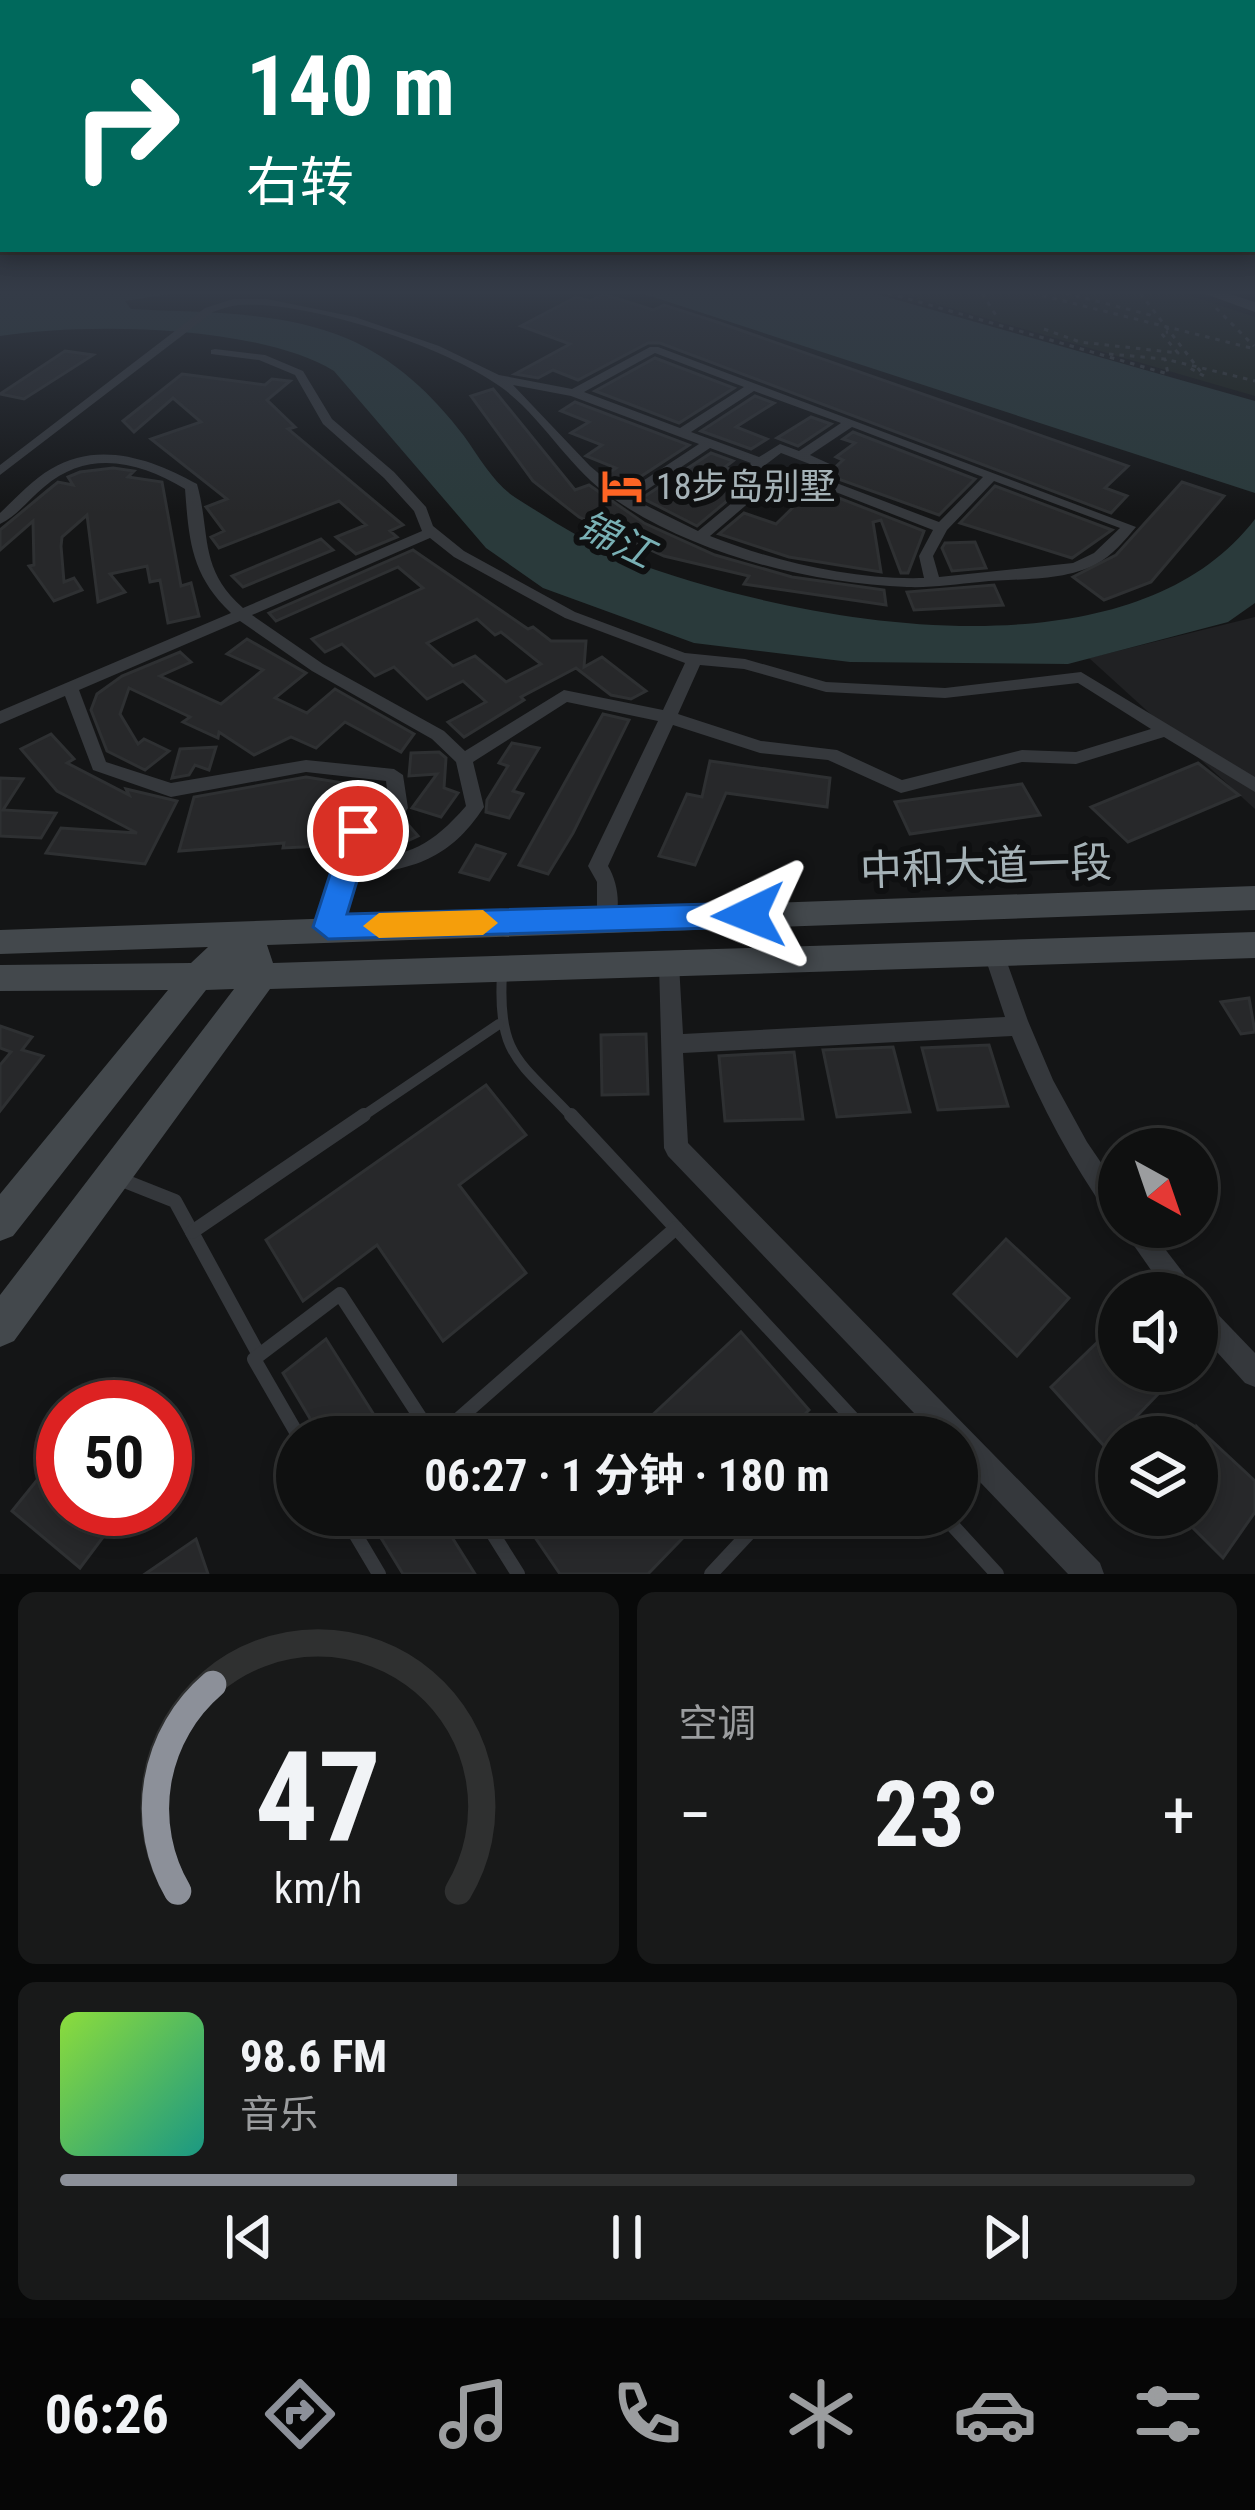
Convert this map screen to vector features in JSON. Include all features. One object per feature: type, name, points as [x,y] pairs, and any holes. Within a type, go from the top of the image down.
[{"type":"main road","name":"中和大道一段","points":[[0,942],[1255,898]]},
{"type":"main road","points":[[0,1223],[198,976],[247,930],[262,976]]},
{"type":"main road","points":[[0,978],[262,976],[1255,945]]},
{"type":"main road","points":[[0,1327],[262,976]]},
{"type":"street","points":[[0,471],[139,366]]},
{"type":"street","points":[[283,366],[299,373],[327,421],[389,475],[421,510],[432,532],[459,554],[570,614],[695,659],[745,664],[826,687],[945,693],[1082,677],[1255,786]]},
{"type":"street","points":[[471,366],[497,378],[574,393],[760,462]]},
{"type":"street","points":[[574,393],[622,366]]},
{"type":"street","points":[[497,378],[595,481],[623,500],[701,536],[801,566],[907,583],[932,581],[1090,562],[1129,527],[701,366]]},
{"type":"street","points":[[681,433],[753,386]]},
{"type":"street","points":[[800,456],[850,422]]},
{"type":"street","points":[[623,500],[709,443]]},
{"type":"street","points":[[780,448],[800,456],[825,465],[795,488],[750,470],[780,448]]},
{"type":"street","points":[[0,520],[66,466],[97,459],[154,463],[192,487],[197,543],[212,584],[242,616],[438,735],[464,760],[475,807],[441,849],[403,862],[348,869]]},
{"type":"street","points":[[932,581],[926,556],[941,528],[992,475]]},
{"type":"street","points":[[809,477],[941,528]]},
{"type":"street","points":[[701,536],[770,478]]},
{"type":"street","points":[[0,718],[432,532]]},
{"type":"street","points":[[608,919],[607,881],[598,866],[695,659]]},
{"type":"street","points":[[70,690],[99,766],[171,790],[306,766],[394,775],[399,808],[358,831],[328,927]]},
{"type":"street","points":[[464,760],[564,696],[668,717],[760,747],[830,754],[901,787],[1022,756],[1076,758],[1168,730]]},
{"type":"street","points":[[994,954],[1016,1026],[1098,1181]]},
{"type":"street","points":[[669,964],[676,1148],[937,1416]]},
{"type":"street","points":[[672,1044],[1016,1026]]},
{"type":"street","points":[[1148,1248],[1167,1272]]},
{"type":"street","points":[[1218,1333],[1255,1373]]},
{"type":"street","points":[[978,1459],[1089,1574]]},
{"type":"lane","points":[[502,969],[499,1024],[511,1051],[850,1416]]},
{"type":"lane","points":[[192,1232],[499,1024]]},
{"type":"lane","points":[[112,1177],[175,1201],[259,1355]]},
{"type":"lane","points":[[459,1416],[676,1228]]},
{"type":"lane","points":[[287,1416],[254,1359],[340,1294],[421,1416]]},
{"type":"lane","points":[[356,1536],[379,1574]]},
{"type":"lane","points":[[494,1536],[518,1574]]},
{"type":"lane","points":[[711,1574],[746,1536]]},
{"type":"lane","points":[[963,1536],[998,1574]]},
{"type":"path","points":[[1142,366],[1168,374],[1166,366]]},
{"type":"path","points":[[1198,366],[1255,381]]},
{"type":"shaded area","points":[[324,366],[395,366],[452,421],[501,486],[600,548],[698,583],[779,604],[867,619],[957,626],[1045,622],[1127,605],[1198,571],[1255,519],[1255,603],[1228,622],[1068,664],[850,662],[694,643],[543,588],[486,548],[334,371]]},
{"type":"shaded area","points":[[867,366],[1133,366],[1255,401],[1255,493]]},
{"type":"shaded area","points":[[1153,366],[1255,366],[1255,396]]},
{"type":"shaded area","points":[[1255,617],[1255,809],[1089,658]]},
{"type":"building","points":[[42,366],[75,366],[24,399],[0,394]]},
{"type":"building","points":[[529,366],[604,366],[578,380],[553,370],[538,378],[515,374]]},
{"type":"building","points":[[640,366],[677,366],[734,388],[679,423],[595,391]]},
{"type":"building","points":[[722,366],[844,366],[1128,466],[1105,488],[1127,496],[1111,513]]},
{"type":"building","points":[[182,374],[265,385],[272,379],[290,381],[267,400],[295,427],[288,429],[403,525],[390,531],[397,537],[356,554],[336,537],[366,525],[339,501],[219,548],[211,537],[224,531],[206,507],[227,499],[151,439],[201,422],[173,398],[134,432],[123,421]]},
{"type":"building","points":[[493,389],[575,490],[589,485],[644,523],[715,555],[792,577],[884,590],[886,605],[744,584],[749,576],[664,556],[579,517],[533,481],[471,396]]},
{"type":"building","points":[[755,396],[774,403],[736,427],[767,439],[751,449],[701,431]]},
{"type":"building","points":[[575,402],[689,445],[623,488],[607,474],[616,468],[586,456],[602,445],[571,433],[589,422],[561,411]]},
{"type":"building","points":[[811,417],[831,424],[798,446],[777,438]]},
{"type":"building","points":[[853,432],[975,479],[939,515],[827,475],[843,460],[836,457],[855,443],[843,439]]},
{"type":"building","points":[[711,453],[733,461],[725,467],[752,480],[697,526],[642,498]]},
{"type":"building","points":[[113,468],[134,471],[128,477],[162,482],[181,586],[191,583],[199,616],[168,623],[160,580],[150,582],[147,566],[110,574],[125,592],[98,602],[87,515],[62,537],[61,546],[64,582],[74,578],[82,590],[54,601],[29,566],[34,565],[33,521],[0,550],[0,530],[58,482],[73,485],[68,477]]},
{"type":"building","points":[[1182,482],[1224,496],[1151,582],[1104,600],[1073,577],[1116,555]]},
{"type":"building","points":[[995,486],[1112,530],[1072,558],[960,523]]},
{"type":"building","points":[[813,488],[924,531],[908,573],[901,573],[881,520],[873,522],[881,572],[789,557],[719,534],[744,513],[776,524]]},
{"type":"building","points":[[321,539],[333,550],[243,587],[232,576]]},
{"type":"building","points":[[975,542],[986,568],[952,571],[942,548],[945,543]]},
{"type":"building","points":[[413,550],[528,629],[533,627],[551,641],[586,641],[584,667],[602,657],[646,691],[631,699],[611,695],[576,668],[521,697],[524,700],[464,737],[448,722],[486,702],[463,681],[427,699],[394,667],[375,676],[342,644],[325,652],[312,639],[423,588],[398,567],[276,621],[269,613]],"holes":[[[477,619],[495,635],[501,632],[541,664],[506,682],[475,656],[453,666],[427,643]]]},
{"type":"building","points":[[994,585],[1003,605],[914,610],[907,592]]},
{"type":"building","points":[[247,639],[306,673],[275,698],[307,713],[335,689],[414,734],[401,752],[345,722],[316,748],[291,737],[254,755],[219,732],[218,738],[183,722],[190,717],[129,688],[120,714],[138,744],[144,739],[169,751],[145,770],[107,751],[91,710],[97,694],[122,676],[180,652],[191,662],[160,676],[221,704],[263,670],[227,654]]},
{"type":"building","points":[[603,714],[629,720],[573,833],[548,874],[519,865]]},
{"type":"building","points":[[51,734],[74,759],[67,763],[129,795],[126,789],[177,801],[145,864],[46,853],[61,828],[137,833],[57,791],[21,749]]},
{"type":"building","points":[[512,743],[539,748],[513,791],[523,794],[509,818],[486,812],[487,800],[508,766],[499,763]]},
{"type":"building","points":[[216,747],[209,770],[195,765],[189,775],[172,778],[180,749]]},
{"type":"building","points":[[439,752],[446,758],[444,788],[458,793],[441,817],[412,808],[437,774],[409,776],[411,753]]},
{"type":"building","points":[[710,761],[830,778],[827,807],[726,793],[695,865],[659,856],[687,794],[702,797]]},
{"type":"building","points":[[1198,763],[1239,795],[1128,842],[1091,807]]},
{"type":"building","points":[[306,777],[374,788],[360,806],[329,797],[322,846],[283,848],[284,843],[179,851],[194,797]]},
{"type":"building","points":[[0,778],[23,779],[3,810],[56,813],[41,838],[0,836]]},
{"type":"building","points":[[1022,784],[1040,815],[910,834],[895,802]]},
{"type":"building","points":[[403,819],[418,836],[384,852],[371,837]]},
{"type":"building","points":[[476,845],[505,854],[489,880],[460,872]]},
{"type":"building","points":[[1249,998],[1255,1032],[1241,1034],[1221,1002]]},
{"type":"building","points":[[0,1026],[32,1037],[22,1050],[43,1056],[0,1111],[0,1065],[11,1052],[0,1048]]},
{"type":"building","points":[[646,1034],[648,1094],[602,1095],[601,1035]]},
{"type":"building","points":[[989,1045],[1008,1106],[938,1110],[922,1048]]},
{"type":"building","points":[[893,1047],[910,1112],[837,1117],[823,1050]]},
{"type":"building","points":[[794,1052],[803,1119],[725,1121],[719,1056]]},
{"type":"building","points":[[486,1085],[526,1135],[459,1185],[526,1273],[443,1341],[377,1245],[303,1301],[266,1240]]},
{"type":"building","points":[[1006,1239],[1069,1298],[1017,1356],[954,1294]]},
{"type":"building","points":[[741,1332],[809,1410],[803,1416],[651,1416]]},
{"type":"building","points":[[326,1339],[375,1416],[309,1416],[283,1373]]},
{"type":"building","points":[[1098,1342],[1098,1392],[1160,1392],[1137,1416],[1098,1416],[1098,1439],[1051,1387]]},
{"type":"building","points":[[1218,1447],[1255,1481],[1255,1512],[1223,1558],[1201,1536],[1218,1536]]},
{"type":"building","points":[[36,1481],[36,1531],[12,1511]]},
{"type":"building","points":[[42,1536],[104,1536],[80,1568]]},
{"type":"building","points":[[380,1536],[451,1536],[475,1574],[403,1574]]},
{"type":"building","points":[[534,1536],[685,1536],[648,1574],[560,1574]]},
{"type":"building","points":[[196,1539],[208,1574],[145,1574]]},
{"type":"slow traffic","points":[[379,926],[483,923]]},
{"type":"place","name":"18步岛别墅","points":[[622,486]]},
{"type":"route","points":[[358,831],[328,927],[749,915]]},
{"type":"water label","name":"锦江","points":[[616,539]]}]
